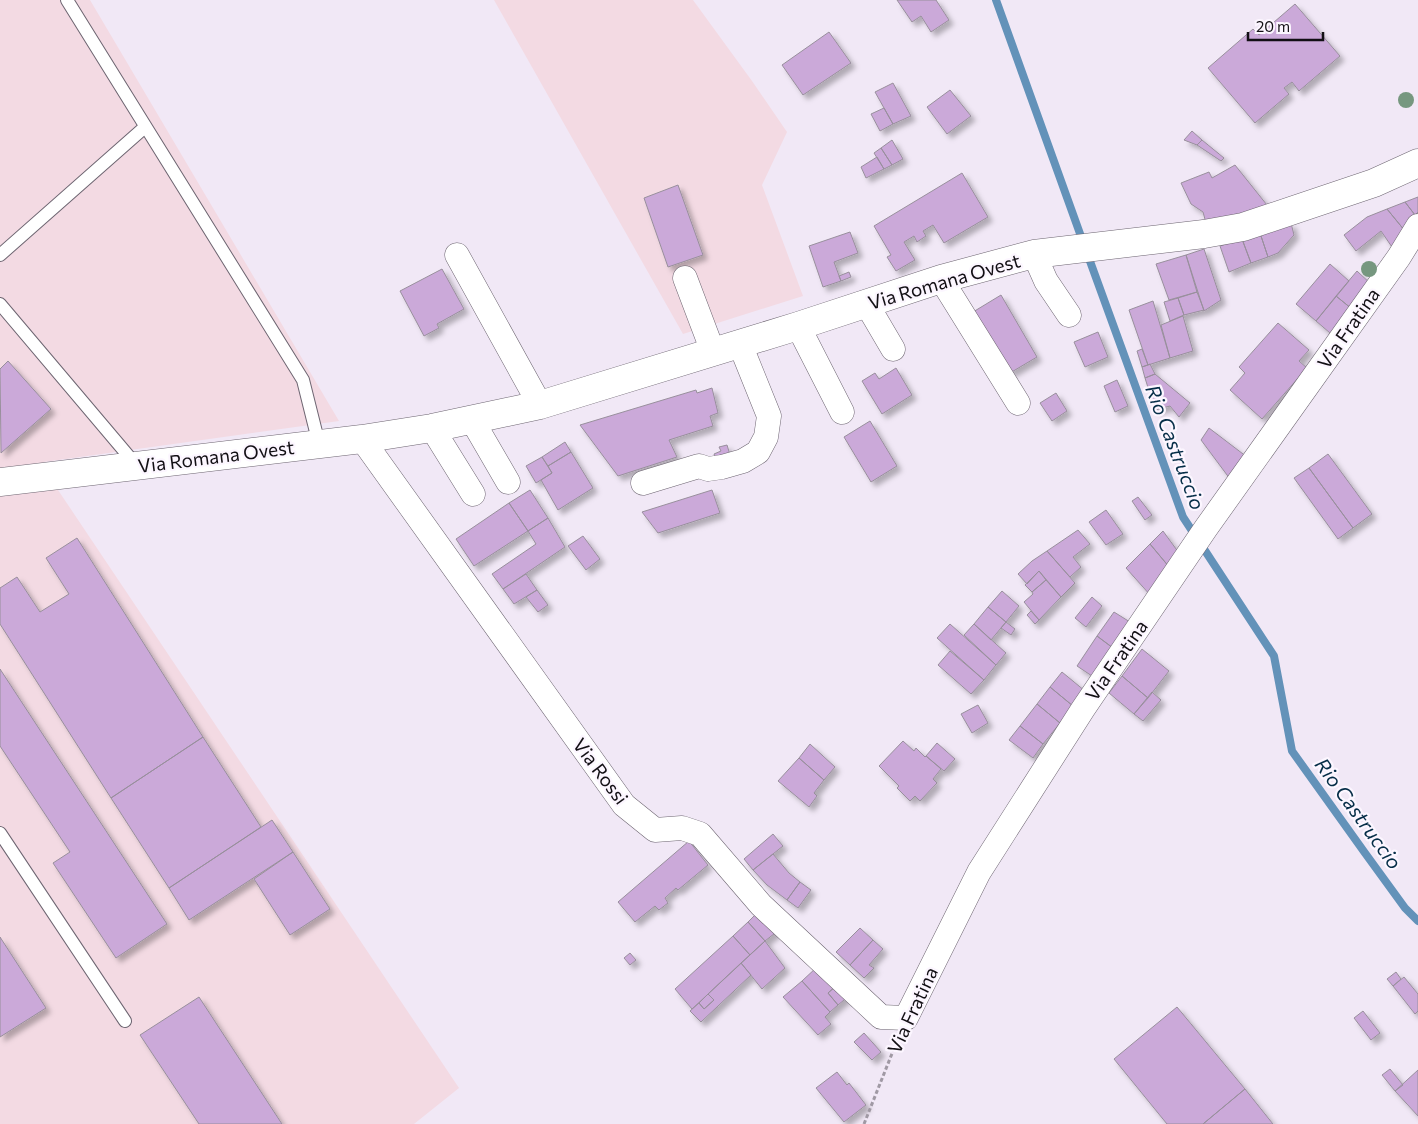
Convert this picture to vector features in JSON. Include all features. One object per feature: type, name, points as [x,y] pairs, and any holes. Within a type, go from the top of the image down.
[{"type":"street","name":"Via Romana Ovest","points":[[0,482],[362,439],[432,428],[540,405],[798,326],[941,279],[1034,254],[1204,234],[1243,227],[1374,183],[1418,164]]},
{"type":"street","name":"Via Fratina","points":[[906,1018],[979,872],[1083,709],[1206,528],[1399,257],[1418,226]]},
{"type":"street","points":[[1034,254],[1046,281],[1069,315]]},
{"type":"street","points":[[457,256],[540,405]]},
{"type":"street","points":[[685,278],[713,352]]},
{"type":"street","points":[[941,279],[1018,403]]},
{"type":"street","points":[[866,303],[893,349]]},
{"type":"street","points":[[798,326],[842,412]]},
{"type":"street","points":[[643,483],[699,466],[708,469],[722,467],[743,461],[758,452],[766,437],[768,416],[740,344]]},
{"type":"street","points":[[472,420],[508,482]]},
{"type":"street","points":[[432,428],[473,494]]},
{"type":"street","name":"Via Rossi","points":[[362,439],[624,805],[654,830],[682,828],[700,834],[761,905],[881,1016],[906,1018]]},
{"type":"lane","points":[[67,0],[303,380],[319,444]]},
{"type":"lane","points":[[0,255],[146,127]]},
{"type":"lane","points":[[0,304],[138,466]]},
{"type":"lane","points":[[0,832],[125,1021]]},
{"type":"path","name":"Via Fratina","points":[[864,1124],[906,1018]]},
{"type":"shaded area","points":[[0,0],[90,0],[339,421],[44,462],[58,490],[459,1088],[414,1124],[0,1124]]},
{"type":"shaded area","points":[[494,0],[693,0],[787,132],[762,185],[803,296],[683,334]]},
{"type":"building","points":[[897,0],[936,0],[949,20],[931,32],[921,16],[912,22]]},
{"type":"building","points":[[1295,4],[1340,56],[1299,91],[1292,82],[1284,88],[1289,94],[1255,123],[1208,68],[1253,29],[1259,35]]},
{"type":"building","points":[[829,32],[851,63],[803,95],[782,65]]},
{"type":"building","points":[[893,83],[911,116],[893,124],[875,92]]},
{"type":"building","points":[[950,90],[971,116],[947,134],[927,107]]},
{"type":"building","points":[[884,108],[893,124],[880,131],[871,114]]},
{"type":"building","points":[[1192,131],[1202,140],[1197,145],[1184,140]]},
{"type":"building","points":[[892,140],[903,159],[892,165],[881,148]]},
{"type":"building","points":[[1202,140],[1224,158],[1221,161],[1197,145]]},
{"type":"building","points":[[881,148],[892,165],[884,169],[874,153]]},
{"type":"building","points":[[877,157],[884,169],[866,178],[861,167]]},
{"type":"building","points":[[1235,165],[1267,205],[1219,222],[1206,223],[1203,212],[1191,204],[1181,183],[1209,172],[1212,178]]},
{"type":"building","points":[[962,173],[988,217],[944,243],[933,225],[923,231],[926,236],[917,242],[914,236],[904,242],[915,260],[896,271],[887,257],[891,255],[874,226]]},
{"type":"building","points":[[678,185],[703,255],[668,267],[644,198]]},
{"type":"building","points":[[1418,197],[1418,212],[1415,215],[1405,202]]},
{"type":"building","points":[[1405,202],[1415,215],[1405,231],[1387,209]]},
{"type":"building","points":[[1387,209],[1405,231],[1394,250],[1381,231],[1356,251],[1344,235],[1367,217]]},
{"type":"building","points":[[1291,223],[1294,235],[1278,253],[1268,257],[1260,233]]},
{"type":"building","points":[[850,232],[858,253],[834,262],[841,281],[823,287],[809,246]]},
{"type":"building","points":[[1260,233],[1268,257],[1251,263],[1242,239]]},
{"type":"building","points":[[1242,239],[1251,263],[1229,272],[1220,246]]},
{"type":"building","points":[[1204,249],[1221,300],[1204,311],[1186,255]]},
{"type":"building","points":[[1186,255],[1197,292],[1169,300],[1156,264]]},
{"type":"building","points":[[1330,264],[1349,281],[1316,321],[1296,304]]},
{"type":"building","points":[[442,269],[464,309],[437,324],[439,328],[424,336],[400,291]]},
{"type":"building","points":[[1357,271],[1372,285],[1352,309],[1336,296]]},
{"type":"building","points":[[849,272],[851,277],[841,281],[839,276]]},
{"type":"building","points":[[1197,292],[1204,310],[1184,315],[1178,298]]},
{"type":"building","points":[[1001,295],[1037,357],[1010,373],[973,312]]},
{"type":"building","points":[[1336,296],[1352,309],[1330,333],[1316,321]]},
{"type":"building","points":[[1178,298],[1184,315],[1170,321],[1164,302]]},
{"type":"building","points":[[1153,301],[1170,358],[1148,365],[1129,310]]},
{"type":"building","points":[[1183,316],[1193,351],[1170,358],[1161,325]]},
{"type":"building","points":[[1278,323],[1309,350],[1299,361],[1307,368],[1262,419],[1230,390],[1245,373],[1239,367]]},
{"type":"building","points":[[1098,332],[1108,357],[1085,367],[1074,342]]},
{"type":"building","points":[[1142,349],[1148,365],[1142,367],[1137,351]]},
{"type":"building","points":[[8,361],[51,409],[1,453],[0,369]]},
{"type":"building","points":[[1150,364],[1155,374],[1145,378],[1142,367]]},
{"type":"building","points":[[896,368],[912,395],[882,414],[862,381],[875,373],[879,379]]},
{"type":"building","points":[[1155,374],[1190,403],[1179,417],[1170,406],[1155,410],[1145,378]]},
{"type":"building","points":[[1117,380],[1128,406],[1115,412],[1104,386]]},
{"type":"building","points":[[712,388],[718,413],[710,416],[713,426],[669,440],[677,457],[618,476],[580,425],[696,390],[697,393]]},
{"type":"building","points":[[1056,393],[1067,411],[1052,421],[1040,403]]},
{"type":"building","points":[[870,421],[897,466],[871,482],[844,437]]},
{"type":"building","points":[[1209,428],[1247,457],[1230,479],[1201,440]]},
{"type":"building","points":[[565,442],[571,452],[548,466],[542,457]]},
{"type":"building","points":[[727,445],[731,458],[717,462],[714,454],[721,451],[719,447]]},
{"type":"building","points":[[571,452],[593,488],[558,510],[541,480],[552,473],[548,466]]},
{"type":"building","points":[[1328,454],[1372,514],[1353,528],[1309,468]]},
{"type":"building","points":[[542,457],[552,473],[536,483],[526,466]]},
{"type":"building","points":[[1309,468],[1353,528],[1338,539],[1294,478]]},
{"type":"building","points":[[530,490],[548,518],[528,531],[509,503]]},
{"type":"building","points":[[712,490],[720,513],[658,533],[642,512]]},
{"type":"building","points":[[1138,497],[1152,515],[1145,520],[1132,501]]},
{"type":"building","points":[[509,503],[528,531],[474,566],[456,539]]},
{"type":"building","points":[[1106,510],[1123,534],[1106,545],[1089,522]]},
{"type":"building","points":[[548,518],[565,547],[503,589],[492,574],[536,544],[528,531]]},
{"type":"building","points":[[1078,530],[1090,544],[1073,557],[1081,567],[1070,577],[1047,551]]},
{"type":"building","points":[[1163,531],[1179,553],[1170,568],[1150,544]]},
{"type":"building","points":[[583,536],[600,559],[586,570],[568,546]]},
{"type":"building","points":[[77,538],[203,737],[111,798],[0,624],[0,588],[17,577],[40,612],[69,594],[46,558]]},
{"type":"building","points":[[1150,544],[1170,568],[1151,596],[1126,568]]},
{"type":"building","points":[[1047,551],[1075,583],[1061,597],[1039,571],[1027,584],[1018,574]]},
{"type":"building","points":[[1039,571],[1046,580],[1032,592],[1025,585]]},
{"type":"building","points":[[526,574],[537,590],[514,604],[503,589]]},
{"type":"building","points":[[1046,580],[1061,597],[1039,620],[1024,602]]},
{"type":"building","points":[[537,590],[548,605],[538,612],[526,597]]},
{"type":"building","points":[[1002,591],[1019,606],[1006,622],[988,607]]},
{"type":"building","points":[[1092,597],[1102,606],[1086,627],[1075,618]]},
{"type":"building","points":[[988,607],[1006,622],[991,640],[974,624]]},
{"type":"building","points":[[1031,611],[1039,620],[1035,624],[1027,615]]},
{"type":"building","points":[[1114,612],[1130,622],[1113,648],[1097,636]]},
{"type":"building","points":[[1006,622],[1015,629],[1011,635],[1001,628]]},
{"type":"building","points":[[950,624],[996,665],[984,680],[937,638]]},
{"type":"building","points":[[974,624],[1006,653],[996,665],[964,635]]},
{"type":"building","points":[[1097,636],[1113,648],[1095,678],[1077,666]]},
{"type":"building","points":[[1142,649],[1169,671],[1148,698],[1122,676]]},
{"type":"building","points":[[950,651],[984,680],[971,694],[938,665]]},
{"type":"building","points":[[0,669],[167,924],[116,958],[53,863],[70,852],[0,746]]},
{"type":"building","points":[[1062,672],[1085,691],[1073,706],[1050,687]]},
{"type":"building","points":[[1122,676],[1148,698],[1134,714],[1109,693]]},
{"type":"building","points":[[1050,687],[1073,706],[1060,723],[1037,704]]},
{"type":"building","points":[[1152,692],[1161,700],[1143,721],[1134,714]]},
{"type":"building","points":[[1037,704],[1060,723],[1043,744],[1020,726]]},
{"type":"building","points":[[978,705],[988,723],[972,733],[961,714]]},
{"type":"building","points":[[1020,726],[1043,744],[1033,758],[1009,740]]},
{"type":"building","points":[[203,737],[261,827],[169,888],[111,798]]},
{"type":"building","points":[[903,741],[914,751],[916,748],[941,769],[933,779],[937,783],[920,801],[915,796],[910,801],[897,788],[899,786],[879,766]]},
{"type":"building","points":[[937,743],[955,759],[944,771],[926,756]]},
{"type":"building","points":[[810,744],[835,767],[824,780],[799,758]]},
{"type":"building","points":[[799,758],[824,780],[814,793],[817,796],[809,807],[778,781]]},
{"type":"building","points":[[272,820],[293,852],[189,920],[169,888]]},
{"type":"building","points":[[773,834],[783,846],[753,870],[744,859]]},
{"type":"building","points":[[689,841],[708,865],[678,890],[676,888],[665,898],[668,903],[659,910],[655,906],[635,922],[618,902]]},
{"type":"building","points":[[293,852],[330,909],[290,935],[254,879]]},
{"type":"building","points":[[773,854],[789,873],[800,882],[787,900],[767,885],[753,870]]},
{"type":"building","points":[[800,882],[811,890],[798,908],[787,900]]},
{"type":"building","points":[[760,910],[779,930],[765,941],[748,922]]},
{"type":"building","points":[[748,922],[765,941],[750,955],[733,936]]},
{"type":"building","points":[[860,928],[873,940],[850,965],[836,952]]},
{"type":"building","points":[[733,936],[750,955],[692,1009],[675,989]]},
{"type":"building","points":[[0,937],[46,1008],[0,1037]]},
{"type":"building","points":[[873,940],[883,949],[869,965],[874,968],[864,978],[850,965]]},
{"type":"building","points":[[765,941],[785,968],[762,989],[741,963]]},
{"type":"building","points":[[630,953],[636,960],[630,965],[624,958]]},
{"type":"building","points":[[741,963],[751,975],[701,1022],[690,1011],[699,1003],[704,1009],[714,1000],[708,994]]},
{"type":"building","points":[[817,967],[835,987],[828,993],[838,1005],[830,1012],[802,981]]},
{"type":"building","points":[[1396,972],[1401,979],[1393,986],[1387,979]]},
{"type":"building","points":[[1404,977],[1418,994],[1418,1011],[1415,1014],[1393,986]]},
{"type":"building","points":[[802,981],[830,1012],[825,1017],[831,1024],[818,1035],[783,997]]},
{"type":"building","points":[[839,983],[850,995],[838,1005],[828,993]]},
{"type":"building","points":[[708,994],[714,1000],[704,1009],[699,1003]]},
{"type":"building","points":[[199,997],[282,1124],[199,1124],[140,1035]]},
{"type":"building","points":[[1177,1007],[1245,1089],[1203,1124],[1167,1124],[1114,1059]]},
{"type":"building","points":[[1363,1011],[1380,1033],[1371,1040],[1354,1018]]},
{"type":"building","points":[[864,1033],[881,1052],[872,1060],[854,1042]]},
{"type":"building","points":[[1390,1069],[1403,1085],[1395,1091],[1382,1075]]},
{"type":"building","points":[[1418,1070],[1418,1116],[1395,1091]]},
{"type":"building","points":[[837,1072],[847,1085],[849,1083],[866,1105],[844,1122],[816,1088]]},
{"type":"building","points":[[1245,1089],[1273,1124],[1203,1124]]},
{"type":"waterway","name":"Rio Castruccio","points":[[996,0],[1083,242]]},
{"type":"waterway","name":"Rio Castruccio","points":[[1087,253],[1183,517],[1274,656],[1292,751],[1405,908],[1418,921]]}]
